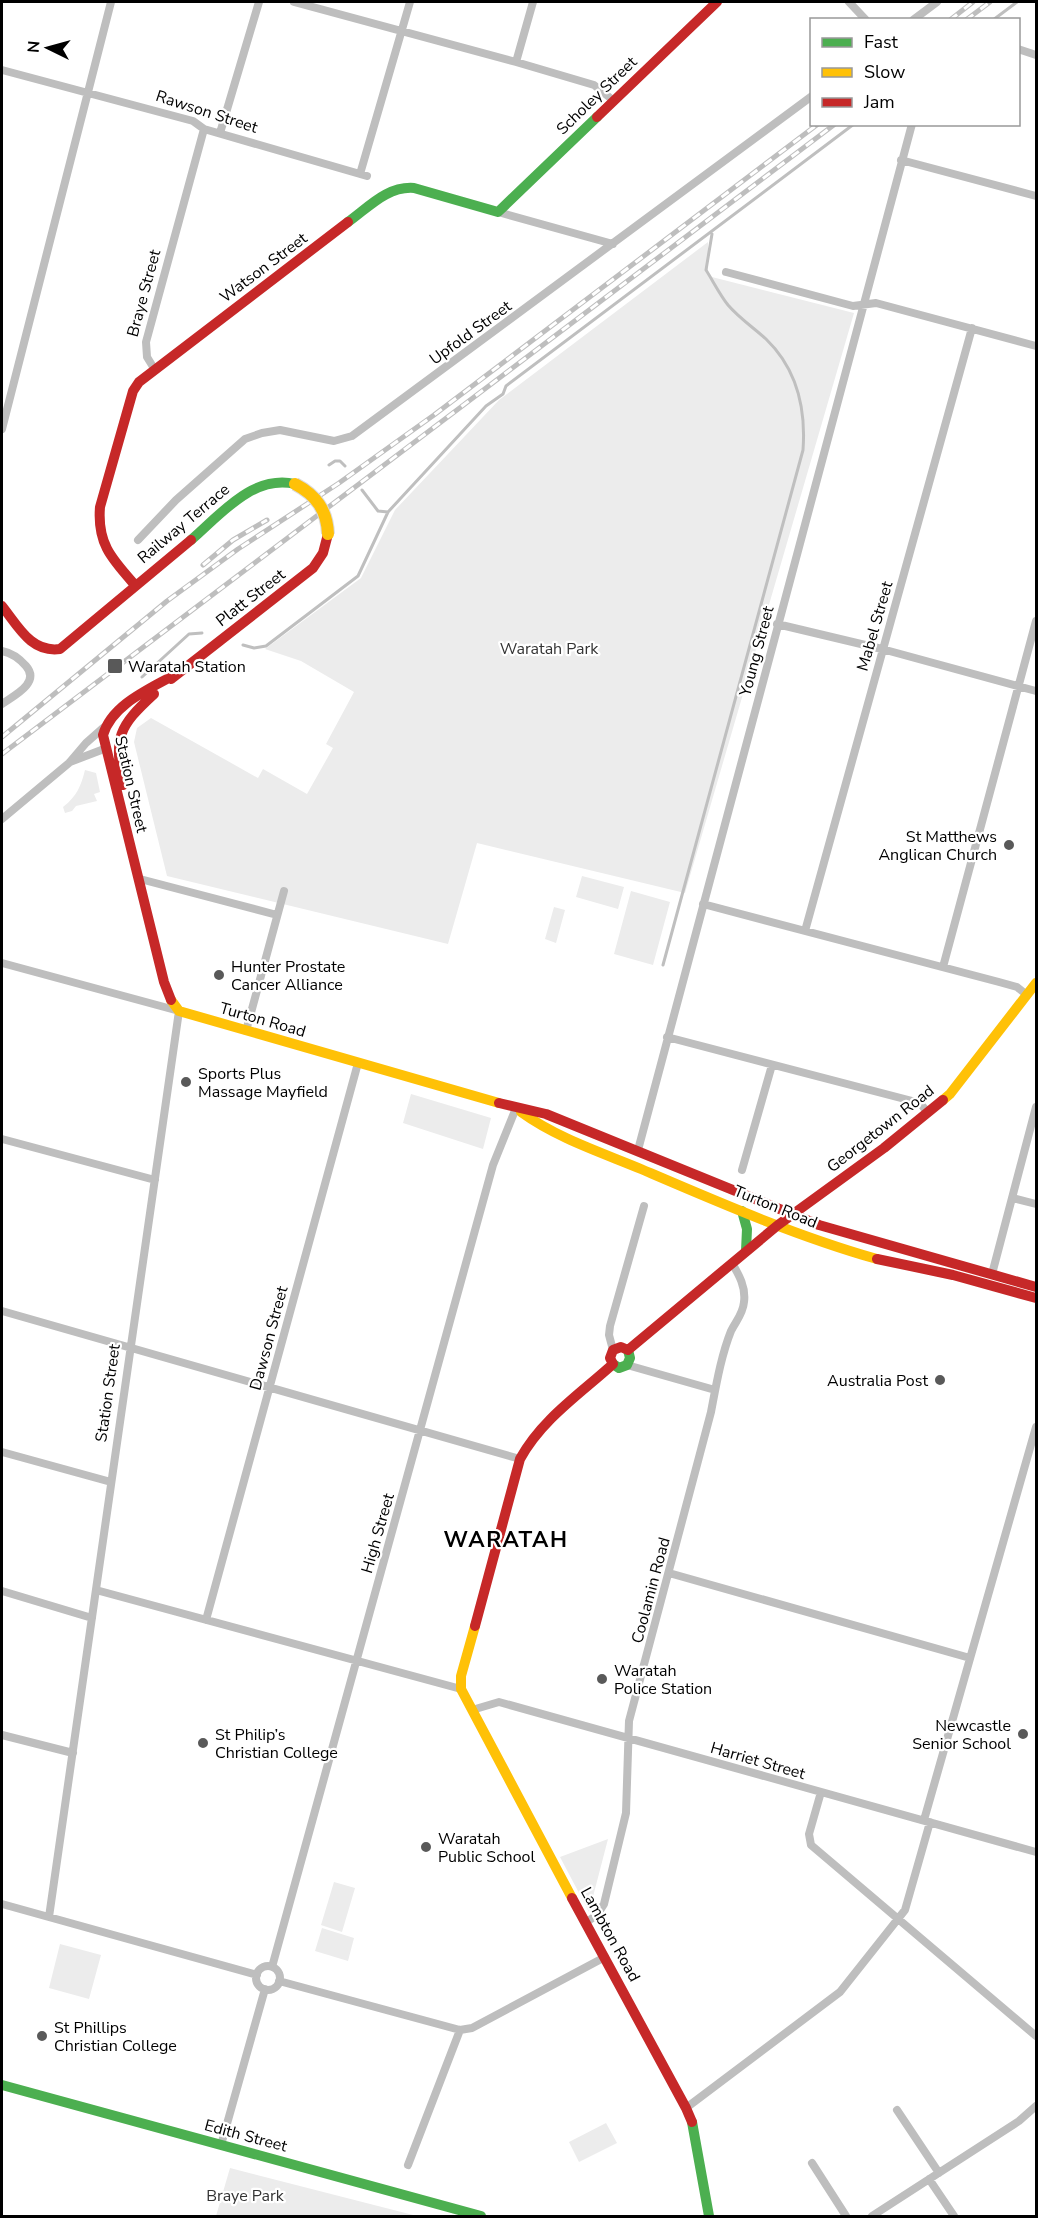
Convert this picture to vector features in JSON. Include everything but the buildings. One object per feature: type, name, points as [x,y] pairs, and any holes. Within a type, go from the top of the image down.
[{"type":"main road","name":"Scholey Street","points":[[498,212],[717,2]]},
{"type":"main road","name":"Watson Street","points":[[155,370],[392,190],[402,187],[414,188],[498,212]]},
{"type":"main road","points":[[135,585],[106,549],[100,535],[99,518],[133,391],[139,382],[155,370]]},
{"type":"main road","name":"Railway Terrace","points":[[2,606],[36,646],[52,651],[60,649],[69,644],[135,585],[249,490],[275,481],[295,484],[308,491],[319,501],[326,516],[328,534]]},
{"type":"main road","name":"Platt Street","points":[[130,710],[313,568],[323,553],[328,534]]},
{"type":"main road","points":[[104,749],[108,747],[115,728],[130,710]]},
{"type":"main road","name":"Station Street","points":[[130,710],[107,721],[104,728],[104,749],[140,879]]},
{"type":"main road","name":"Station Street","points":[[130,710],[122,727],[117,755],[140,879],[166,992],[179,1011]]},
{"type":"main road","name":"Georgetown Road","points":[[628,1350],[778,1225],[950,1094],[1036,983]]},
{"type":"main road","name":"Turton Road","points":[[179,1011],[516,1108],[546,1114],[794,1215],[891,1247],[1036,1287]]},
{"type":"main road","name":"Turton Road","points":[[516,1108],[542,1126],[814,1240],[1036,1298]]},
{"type":"main road","points":[[742,1211],[747,1229],[746,1251]]},
{"type":"main road","points":[[621,1347],[628,1350],[630,1358],[627,1365],[619,1368],[613,1364],[610,1358],[613,1350],[621,1347]]},
{"type":"main road","points":[[520,1459],[533,1436],[613,1364]]},
{"type":"main road","name":"Lambton Road","points":[[520,1459],[461,1676],[461,1689],[686,2108],[692,2123],[709,2217]]},
{"type":"main road","name":"Edith Street","points":[[2,2085],[481,2217]]},
{"type":"street","points":[[2,429],[111,2]]},
{"type":"street","points":[[220,133],[259,2]]},
{"type":"street","points":[[294,2],[594,85],[614,101]]},
{"type":"street","points":[[401,30],[410,2]]},
{"type":"street","points":[[516,62],[533,2]]},
{"type":"street","points":[[849,2],[864,18]]},
{"type":"street","points":[[916,18],[937,2]]},
{"type":"street","name":"Rawson Street","points":[[2,70],[193,121],[204,129],[364,175],[401,30]]},
{"type":"street","points":[[1020,50],[1036,55]]},
{"type":"street","name":"Upfold Street","points":[[138,540],[176,500],[240,442],[256,434],[274,431],[292,432],[331,441],[352,436],[810,97]]},
{"type":"street","name":"Young Street","points":[[638,1150],[911,126]]},
{"type":"street","name":"Braye Street","points":[[155,370],[147,357],[146,342],[204,129]]},
{"type":"street","points":[[901,160],[1036,196]]},
{"type":"street","points":[[498,212],[613,244]]},
{"type":"street","points":[[726,272],[853,306],[876,303],[1036,346]]},
{"type":"street","name":"Mabel Street","points":[[805,931],[972,328]]},
{"type":"street","points":[[943,968],[1036,621]]},
{"type":"street","points":[[777,624],[882,649],[1036,691]]},
{"type":"street","points":[[2,651],[20,659],[29,669],[31,677],[28,685],[2,704]]},
{"type":"street","points":[[2,819],[69,763],[86,743],[104,728]]},
{"type":"street","points":[[69,763],[104,749]]},
{"type":"street","points":[[140,879],[277,915]]},
{"type":"street","points":[[246,1031],[284,891]]},
{"type":"street","points":[[703,904],[1017,987],[1027,995]]},
{"type":"street","name":"Turton Road","points":[[2,963],[179,1011]]},
{"type":"street","name":"Station Street","points":[[50,1917],[179,1011]]},
{"type":"street","points":[[667,1037],[920,1103],[928,1113]]},
{"type":"street","name":"Dawson Street","points":[[206,1620],[358,1063]]},
{"type":"street","points":[[742,1170],[772,1065]]},
{"type":"street","points":[[992,1274],[1036,1107]]},
{"type":"street","name":"High Street","points":[[272,1967],[493,1165],[516,1108]]},
{"type":"street","points":[[2,1139],[155,1180]]},
{"type":"street","points":[[1012,1197],[1036,1204]]},
{"type":"street","points":[[613,1350],[609,1335],[610,1326],[644,1206]]},
{"type":"street","name":"Coolamin Road","points":[[585,1923],[597,1915],[604,1904],[626,1814],[629,1721],[715,1390],[732,1330],[740,1317],[744,1302],[743,1286],[732,1263]]},
{"type":"street","points":[[2,1314],[520,1459]]},
{"type":"street","points":[[627,1365],[715,1390]]},
{"type":"street","points":[[686,2108],[840,1992],[905,1910],[970,1658],[1036,1427]]},
{"type":"street","points":[[2,1452],[111,1482]]},
{"type":"street","points":[[669,1573],[970,1658]]},
{"type":"street","points":[[96,1590],[461,1689]]},
{"type":"street","points":[[2,1591],[92,1618]]},
{"type":"street","name":"Harriet Street","points":[[472,1710],[499,1702],[1036,1852]]},
{"type":"street","points":[[2,1735],[73,1753]]},
{"type":"street","points":[[821,1792],[809,1833],[811,1845],[1036,2036]]},
{"type":"street","points":[[2,1904],[257,1975]]},
{"type":"street","points":[[279,1981],[460,2030],[472,2028],[605,1957]]},
{"type":"street","points":[[272,1967],[278,1972],[279,1981],[274,1988],[265,1989],[258,1984],[257,1975],[262,1968],[272,1967]]},
{"type":"street","points":[[221,2145],[265,1989]]},
{"type":"street","points":[[408,2165],[460,2030]]},
{"type":"street","points":[[872,2217],[1019,2121],[1036,2106]]},
{"type":"street","points":[[897,2110],[939,2173]]},
{"type":"street","points":[[812,2163],[846,2217]]},
{"type":"street","points":[[929,2179],[954,2217]]},
{"type":"green space","name":"Waratah Park","points":[[708,242],[708,276],[854,313],[685,893],[477,843],[448,944],[167,876],[134,742],[137,728],[151,718],[258,778],[263,769],[307,794],[333,748],[326,744],[354,692],[301,661],[265,649],[361,578],[395,510],[499,400]]},
{"type":"green space","points":[[85,770],[96,773],[100,792],[94,794],[97,801],[76,806],[72,811],[65,813],[63,807],[78,790]]},
{"type":"green space","points":[[582,876],[624,887],[618,909],[576,897]]},
{"type":"green space","points":[[631,891],[670,902],[653,965],[614,954]]},
{"type":"green space","points":[[554,907],[565,910],[556,943],[545,939]]},
{"type":"green space","points":[[411,1094],[491,1118],[483,1149],[403,1123]]},
{"type":"green space","points":[[608,1839],[589,1912],[560,1857]]},
{"type":"green space","points":[[334,1882],[355,1888],[342,1932],[321,1925]]},
{"type":"green space","points":[[322,1928],[354,1938],[348,1961],[315,1951]]},
{"type":"green space","points":[[60,1944],[101,1955],[89,1999],[49,1988]]},
{"type":"green space","points":[[606,2123],[617,2143],[579,2162],[569,2142]]},
{"type":"green space","name":"Braye Park","points":[[230,2168],[417,2216],[216,2216]]},
{"type":"waterway","points":[[996,18],[1017,2]]},
{"type":"waterway","points":[[243,645],[254,648],[266,646],[358,576],[388,512],[486,406],[503,394],[506,386],[851,126]]},
{"type":"waterway","points":[[663,965],[803,450],[801,405],[792,376],[785,363],[766,339],[728,305],[706,270],[712,234]]},
{"type":"waterway","points":[[329,465],[340,461],[345,466]]},
{"type":"waterway","points":[[362,490],[378,511],[388,512]]},
{"type":"waterway","points":[[142,677],[189,634],[202,633]]},
{"type":"railway","points":[[953,18],[973,2]]},
{"type":"railway","points":[[969,18],[990,2]]},
{"type":"railway","points":[[2,737],[167,601],[238,549],[339,483],[434,415],[815,126]]},
{"type":"railway","points":[[2,754],[832,126]]},
{"type":"railway","points":[[203,565],[233,540],[267,520]]},
{"type":"traffic: fast","points":[[348,222],[387,194],[404,188],[414,188],[498,212],[597,117]]},
{"type":"traffic: fast","points":[[191,540],[238,499],[251,491],[265,485],[295,484]]},
{"type":"traffic: fast","points":[[742,1211],[747,1229],[746,1251]]},
{"type":"traffic: fast","points":[[613,1364],[619,1368],[627,1365],[630,1358],[628,1350]]},
{"type":"traffic: fast","points":[[2,2085],[481,2216]]},
{"type":"traffic: fast","points":[[692,2122],[709,2216]]},
{"type":"traffic: slow","points":[[295,484],[309,493],[319,504],[323,511],[328,534]]},
{"type":"traffic: slow","points":[[943,1100],[1036,983]]},
{"type":"traffic: slow","points":[[171,1000],[179,1011],[499,1103]]},
{"type":"traffic: slow","points":[[521,1112],[579,1144],[728,1206],[817,1240],[877,1259]]},
{"type":"traffic: slow","points":[[475,1626],[461,1676],[461,1689],[572,1898]]},
{"type":"traffic: jam","points":[[597,117],[717,2]]},
{"type":"traffic: jam","points":[[135,585],[108,550],[101,531],[100,520],[100,507],[133,391],[139,382],[348,222]]},
{"type":"traffic: jam","points":[[171,679],[313,568],[323,553],[328,534]]},
{"type":"traffic: jam","points":[[2,606],[33,642],[41,647],[60,649],[191,540]]},
{"type":"traffic: jam","points":[[171,1000],[164,982],[103,735],[108,724],[123,706],[176,674]]},
{"type":"traffic: jam","points":[[123,785],[119,755],[122,734],[133,715],[154,694]]},
{"type":"traffic: jam","points":[[628,1350],[778,1225],[884,1148],[943,1100]]},
{"type":"traffic: jam","points":[[499,1103],[546,1114],[819,1225],[1036,1287]]},
{"type":"traffic: jam","points":[[877,1259],[953,1275],[1036,1298]]},
{"type":"traffic: jam","points":[[613,1364],[610,1358],[613,1350],[621,1347],[628,1350]]},
{"type":"traffic: jam","points":[[475,1626],[520,1459],[550,1419],[613,1364]]},
{"type":"traffic: jam","points":[[572,1898],[692,2122]]},
{"type":"place","name":"Waratah Station","points":[[115,666]]},
{"type":"place","name":"St Matthews Anglican Church","points":[[1009,845]]},
{"type":"place","name":"Hunter Prostate Cancer Alliance","points":[[219,975]]},
{"type":"place","name":"Sports Plus Massage Mayfield","points":[[186,1082]]},
{"type":"place","name":"Australia Post","points":[[940,1380]]},
{"type":"place","name":"Waratah Police Station","points":[[602,1679]]},
{"type":"place","name":"Newcastle Senior School","points":[[1023,1734]]},
{"type":"place","name":"St Philip’s Christian College","points":[[203,1743]]},
{"type":"place","name":"Waratah Public School","points":[[426,1847]]},
{"type":"place","name":"St Phillips Christian College","points":[[42,2036]]},
{"type":"district","name":"WARATAH","points":[[506,1539]]}]
